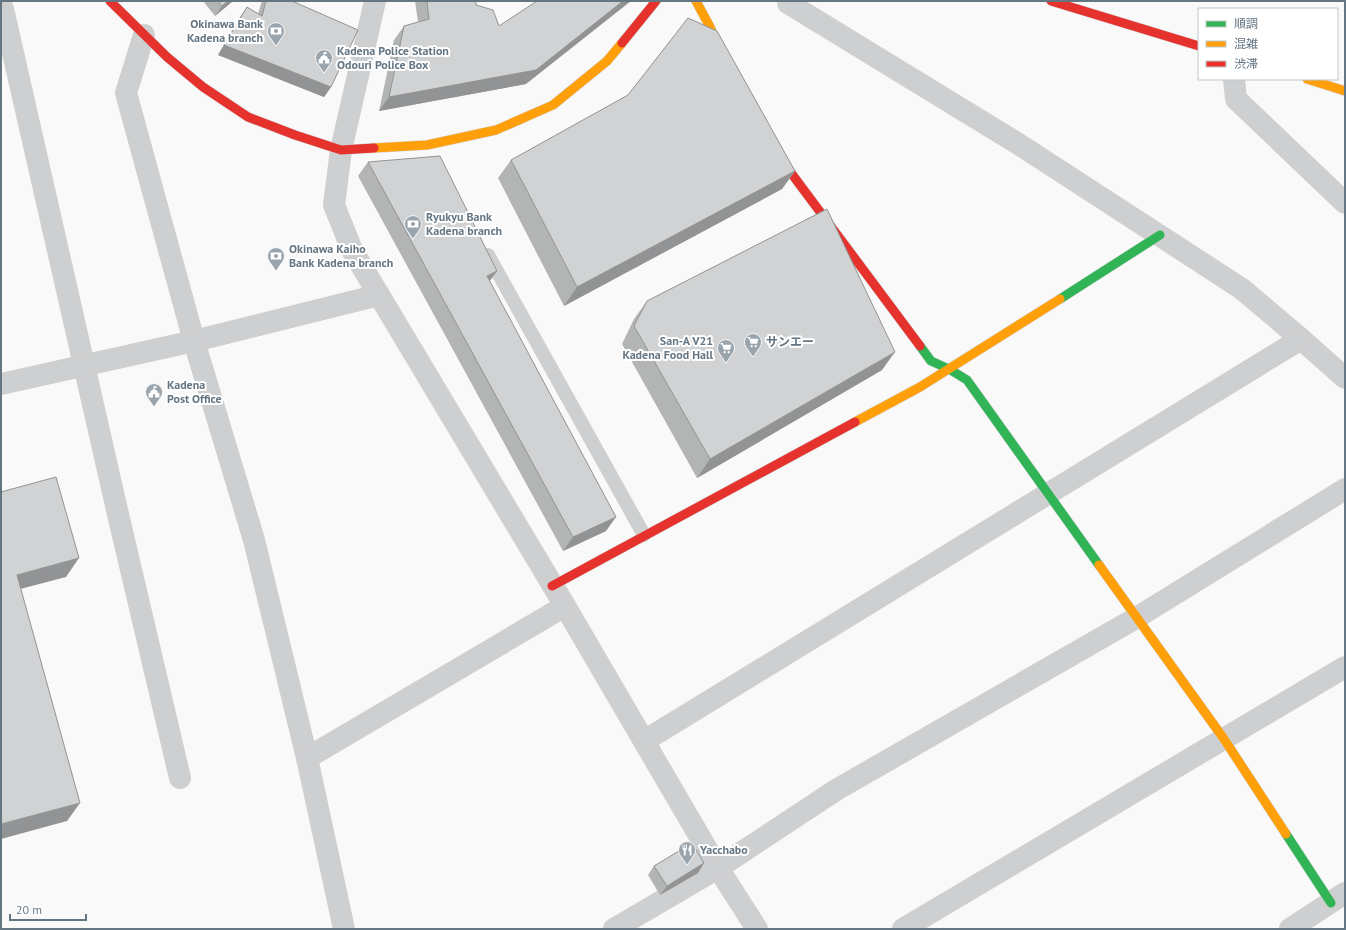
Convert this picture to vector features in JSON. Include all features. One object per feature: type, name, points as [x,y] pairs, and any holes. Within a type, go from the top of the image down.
[{"type":"street","points":[[110,1],[167,57],[203,87],[248,117],[295,136],[341,150],[427,145],[496,130],[553,105],[607,61],[656,1]]},
{"type":"street","points":[[376,1],[341,150],[334,205],[352,250],[565,606],[718,868],[757,929]]},
{"type":"street","points":[[696,1],[710,26],[725,63]]},
{"type":"street","points":[[788,1],[788,3],[1017,143],[1242,289],[1301,338],[1345,378]]},
{"type":"street","points":[[1051,1],[1198,46]]},
{"type":"street","points":[[1,8],[3,9],[117,510],[180,778]]},
{"type":"street","points":[[144,35],[126,92],[194,341],[254,540],[307,758],[344,929]]},
{"type":"street","points":[[1234,80],[1236,98],[1345,203]]},
{"type":"street","points":[[1309,80],[1345,91]]},
{"type":"street","points":[[770,144],[931,361],[949,369],[967,380],[1338,898],[1290,929]]},
{"type":"street","points":[[552,586],[920,387],[1160,235]]},
{"type":"street","points":[[1,384],[194,341],[379,295]]},
{"type":"street","points":[[644,741],[1301,338]]},
{"type":"street","points":[[614,929],[718,868],[836,790],[1136,618],[1345,489]]},
{"type":"street","points":[[307,758],[565,606]]},
{"type":"street","points":[[903,929],[1345,667]]},
{"type":"lane","points":[[427,145],[434,157]]},
{"type":"lane","points":[[482,244],[644,535]]},
{"type":"building","points":[[218,1],[228,1],[222,6]]},
{"type":"building","points":[[266,1],[292,1],[358,30],[331,87],[224,45],[247,7],[262,16]]},
{"type":"building","points":[[427,1],[476,1],[476,5],[493,10],[499,26],[537,1],[623,1],[536,70],[389,97],[404,26],[429,19]]},
{"type":"building","points":[[688,18],[717,31],[795,171],[577,287],[511,160],[628,95]]},
{"type":"building","points":[[440,156],[497,271],[487,276],[616,517],[573,537],[368,162]]},
{"type":"building","name":"サンエー","points":[[827,209],[895,352],[710,459],[634,326],[647,301]]},
{"type":"building","points":[[56,477],[79,558],[17,575],[80,803],[1,824],[1,492]]},
{"type":"building","points":[[692,843],[704,863],[667,886],[654,866]]},
{"type":"traffic: fast","points":[[1060,299],[1160,235]]},
{"type":"traffic: fast","points":[[920,346],[931,361],[949,369],[967,380],[1099,565]]},
{"type":"traffic: fast","points":[[1286,834],[1331,903]]},
{"type":"traffic: slow","points":[[696,1],[710,27],[722,56]]},
{"type":"traffic: slow","points":[[374,148],[427,145],[496,130],[553,105],[607,61],[622,43]]},
{"type":"traffic: slow","points":[[1310,80],[1345,91]]},
{"type":"traffic: slow","points":[[855,422],[920,387],[1060,299]]},
{"type":"traffic: slow","points":[[1099,565],[1224,739],[1286,834]]},
{"type":"traffic: jam","points":[[110,1],[167,57],[203,87],[248,117],[295,135],[341,150],[374,148]]},
{"type":"traffic: jam","points":[[622,43],[656,1]]},
{"type":"traffic: jam","points":[[1051,1],[1198,46]]},
{"type":"traffic: jam","points":[[774,150],[920,346]]},
{"type":"traffic: jam","points":[[552,586],[855,422]]},
{"type":"place","name":"Okinawa Bank Kadena branch","points":[[276,46]]},
{"type":"place","name":"Kadena Police Station Odouri Police Box","points":[[324,73]]},
{"type":"place","name":"Ryukyu Bank Kadena branch","points":[[413,239]]},
{"type":"place","name":"Okinawa Kaiho Bank Kadena branch","points":[[276,271]]},
{"type":"place","name":"サンエー","points":[[753,357]]},
{"type":"place","name":"San-A V21 Kadena Food Hall","points":[[726,363]]},
{"type":"place","name":"Kadena Post Office","points":[[154,407]]},
{"type":"place","name":"Yacchabo","points":[[687,865]]}]
